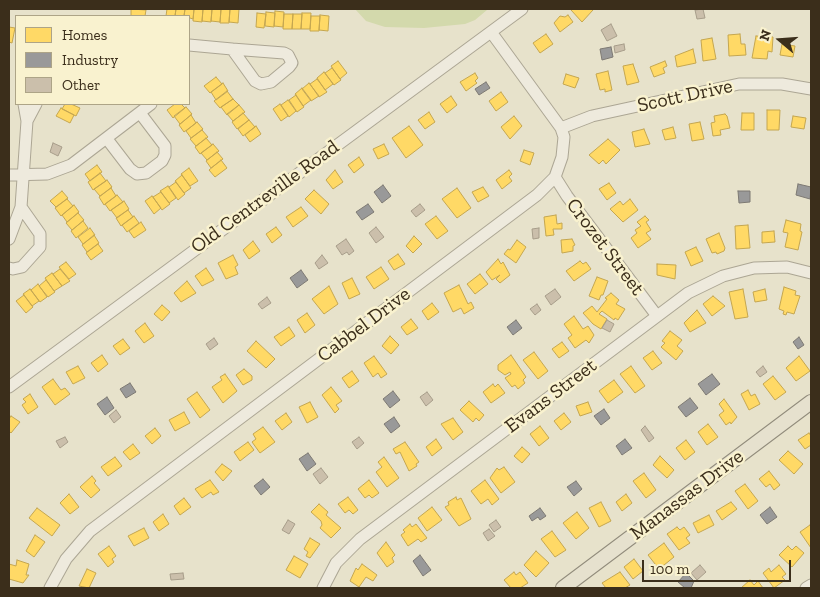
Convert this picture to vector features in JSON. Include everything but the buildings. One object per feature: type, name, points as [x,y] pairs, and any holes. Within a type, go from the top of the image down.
[{"type":"main road","name":"Manassas Drive","points":[[563,588],[811,402]]},
{"type":"street","name":"Old Centreville Road","points":[[9,387],[522,9]]},
{"type":"street","points":[[491,32],[561,128]]},
{"type":"street","points":[[190,46],[232,49],[284,54],[288,55],[292,63],[290,67],[271,82],[261,84],[255,81],[232,49]]},
{"type":"street","name":"Scott Drive","points":[[561,128],[592,116],[739,84],[782,84],[811,90]]},
{"type":"street","points":[[9,238],[20,208],[24,175],[28,120],[24,105]]},
{"type":"street","points":[[28,120],[36,105]]},
{"type":"street","points":[[9,175],[60,171],[107,139],[150,105]]},
{"type":"street","points":[[107,139],[134,172],[146,173],[162,161],[165,155],[165,146],[140,113]]},
{"type":"street","name":"Cabbel Drive","points":[[50,588],[66,559],[90,532],[537,195],[555,177],[562,157],[564,137],[561,128]]},
{"type":"street","name":"Crozet Street","points":[[555,177],[567,196],[657,316]]},
{"type":"street","points":[[9,268],[22,267],[40,247],[40,234],[20,208]]},
{"type":"street","name":"Evans Street","points":[[323,588],[336,563],[360,539],[657,316],[705,284],[743,270],[772,267],[811,273]]},
{"type":"street","points":[[806,588],[811,585]]},
{"type":"green space","points":[[355,9],[501,9],[487,10],[475,20],[465,24],[424,28],[385,27],[366,21]]}]
